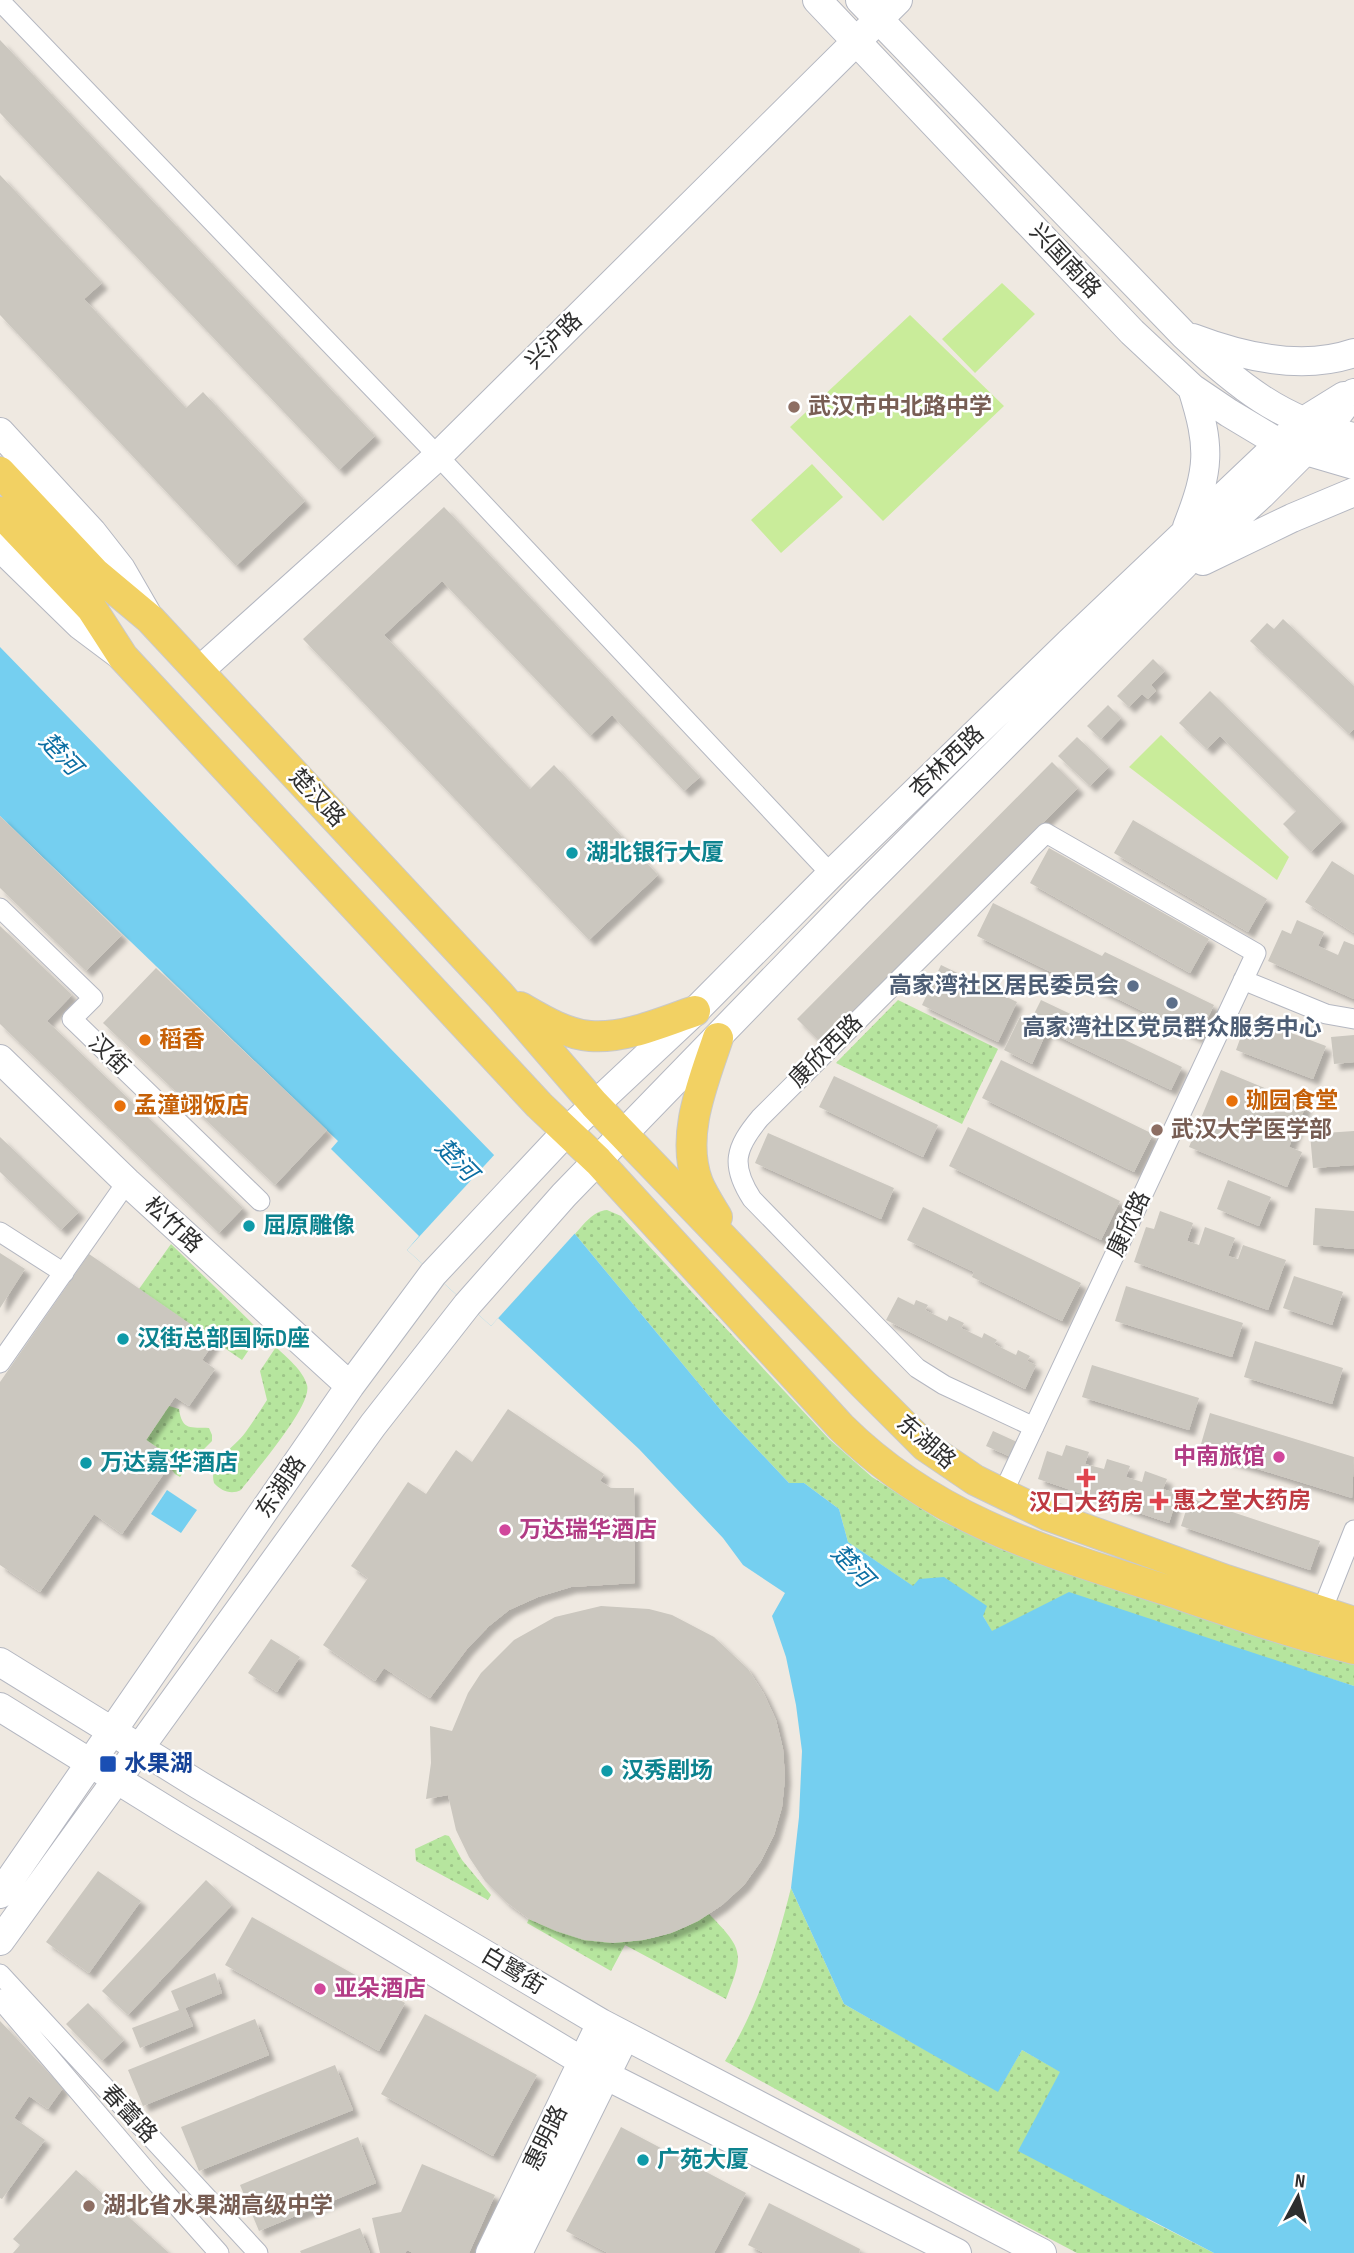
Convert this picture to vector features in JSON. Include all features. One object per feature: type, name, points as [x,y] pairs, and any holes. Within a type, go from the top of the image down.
[{"type":"main road","name":"兴国南路","points":[[817,0],[1132,332],[1192,387],[1229,413],[1291,447],[1354,465]]},
{"type":"main road","name":"兴国南路","points":[[879,6],[1184,335],[1229,377],[1262,400],[1313,427],[1354,437]]},
{"type":"main road","name":"兴沪路","points":[[199,671],[438,456],[857,40],[879,6]]},
{"type":"main road","points":[[1184,335],[1219,348],[1276,360],[1320,360],[1354,353]]},
{"type":"main road","points":[[1184,534],[1204,477],[1206,447],[1192,387]]},
{"type":"main road","name":"杏林西路","points":[[594,1104],[695,1011],[831,874],[1184,534],[1291,447],[1354,391]]},
{"type":"main road","points":[[0,432],[92,532],[121,569],[150,619]]},
{"type":"main road","name":"杏林西路","points":[[623,1134],[858,892],[1172,577],[1261,495],[1291,447]]},
{"type":"main road","name":"楚汉路","points":[[0,472],[95,573],[150,619],[199,671],[500,995],[623,1134]]},
{"type":"main road","points":[[1172,577],[1239,542],[1354,492]]},
{"type":"main road","name":"楚汉路","points":[[0,512],[92,609],[123,657],[539,1105],[598,1161]]},
{"type":"main road","points":[[0,547],[80,625],[123,657]]},
{"type":"main road","points":[[500,995],[548,1023],[589,1036],[630,1032],[695,1011]]},
{"type":"main road","points":[[718,1038],[701,1088],[694,1121],[694,1169],[699,1185],[716,1216],[752,1266]]},
{"type":"main road","name":"松竹路","points":[[0,1059],[127,1182],[350,1386]]},
{"type":"main road","name":"东湖路","points":[[0,1894],[350,1386],[433,1274],[532,1166],[594,1104]]},
{"type":"main road","name":"东湖路","points":[[0,1941],[373,1425],[467,1305],[564,1195],[623,1134],[864,1385],[925,1446],[951,1466],[1002,1495],[1095,1534],[1354,1622]]},
{"type":"main road","name":"东湖路","points":[[598,1161],[841,1427],[883,1466],[908,1484],[946,1507],[1004,1535],[1087,1565],[1354,1650]]},
{"type":"main road","name":"白鹭街","points":[[0,1662],[613,2030],[1042,2253]]},
{"type":"main road","name":"白鹭街","points":[[0,1706],[116,1780],[594,2069],[957,2253]]},
{"type":"main road","name":"惠明路","points":[[490,2253],[594,2069],[613,2030]]},
{"type":"main road","name":"惠明路","points":[[519,2253],[594,2069]]},
{"type":"street","points":[[0,1],[438,456],[831,874]]},
{"type":"street","name":"康欣西路","points":[[1034,1427],[944,1385],[917,1368],[752,1199],[744,1187],[738,1168],[741,1143],[784,1092],[1046,833],[1256,953]]},
{"type":"street","name":"汉街","points":[[0,908],[93,998],[72,1019],[260,1200]]},
{"type":"street","name":"康欣路","points":[[1002,1495],[1256,953]]},
{"type":"street","points":[[1244,980],[1326,1014],[1354,1019]]},
{"type":"street","points":[[0,1363],[127,1182]]},
{"type":"street","points":[[0,1232],[64,1273]]},
{"type":"street","points":[[1321,1613],[1354,1530]]},
{"type":"street","name":"春蕾路","points":[[0,1974],[258,2253]]},
{"type":"street","name":"春蕾路","points":[[0,1999],[219,2253]]},
{"type":"green space","points":[[1002,283],[1035,314],[975,373],[942,339]]},
{"type":"green space","points":[[910,315],[1004,406],[883,521],[790,427]]},
{"type":"green space","points":[[812,464],[843,497],[781,553],[751,520]]},
{"type":"green space","points":[[1161,735],[1289,857],[1277,880],[1129,767]]},
{"type":"green space","points":[[898,1000],[998,1049],[962,1124],[836,1063]]},
{"type":"green space","points":[[607,1210],[621,1216],[829,1439],[872,1477],[939,1520],[1000,1549],[1075,1576],[1354,1660],[1354,1686],[1236,1649],[992,1632],[983,1616],[914,1587],[848,1542],[839,1509],[804,1483],[789,1483],[724,1414],[575,1234],[593,1215]]},
{"type":"green space","points":[[171,1244],[261,1332],[242,1360],[139,1289]]},
{"type":"green space","points":[[276,1347],[302,1374],[307,1385],[306,1394],[292,1422],[241,1490],[226,1491],[214,1483],[215,1468],[223,1455],[245,1433],[267,1400],[260,1371]]},
{"type":"green space","points":[[169,1406],[179,1409],[185,1424],[209,1428],[212,1435],[212,1441],[196,1462],[180,1477],[169,1466],[173,1459],[146,1440]]},
{"type":"green space","points":[[445,1835],[449,1836],[462,1860],[491,1895],[488,1900],[416,1861],[415,1849]]},
{"type":"green space","points":[[791,1888],[844,2004],[998,2091],[1022,2050],[1061,2072],[1147,2219],[1214,2253],[1077,2253],[725,2061],[757,1998],[779,1934]]},
{"type":"green space","points":[[709,1914],[729,1936],[737,1953],[736,1971],[726,1999],[625,1945],[611,1971],[527,1923],[529,1919],[575,1936],[620,1942],[665,1935]]},
{"type":"water","name":"楚河","points":[[0,647],[494,1155],[575,1234],[724,1414],[789,1483],[804,1483],[839,1509],[848,1542],[913,1586],[919,1579],[944,1577],[987,1606],[983,1616],[992,1631],[1069,1592],[1354,1686],[1354,2253],[1214,2253],[1018,2151],[1060,2072],[1022,2050],[998,2092],[844,2004],[791,1888],[799,1817],[802,1751],[786,1657],[772,1616],[785,1593],[743,1565],[723,1538],[639,1449],[498,1318],[491,1326],[407,1250],[419,1236],[331,1149],[338,1141],[0,816]]},
{"type":"water","points":[[167,1490],[197,1510],[181,1533],[151,1514]]},
{"type":"pier","points":[[496,1153],[577,1231],[491,1326],[407,1250]]},
{"type":"building","points":[[0,40],[375,436],[339,470],[0,113]]},
{"type":"building","points":[[0,175],[102,283],[84,299],[186,408],[203,392],[305,501],[236,566],[0,315]]},
{"type":"building","points":[[444,507],[700,777],[684,791],[612,715],[590,736],[442,581],[384,635],[530,789],[554,765],[658,875],[589,940],[303,639]]},
{"type":"building","points":[[1283,619],[1354,686],[1354,729],[1349,734],[1250,641],[1267,623],[1274,629]]},
{"type":"building","points":[[1153,659],[1165,671],[1151,685],[1156,691],[1148,699],[1142,694],[1129,707],[1117,696]]},
{"type":"building","points":[[1210,691],[1342,821],[1311,852],[1283,824],[1296,811],[1220,736],[1207,749],[1179,723]]},
{"type":"building","points":[[1108,705],[1121,718],[1101,739],[1087,726]]},
{"type":"building","points":[[1077,737],[1109,767],[1090,786],[1058,756]]},
{"type":"building","points":[[1052,762],[1078,788],[822,1044],[797,1019]]},
{"type":"building","points":[[0,816],[122,935],[86,971],[0,888]]},
{"type":"building","points":[[1133,820],[1267,899],[1248,932],[1114,853]]},
{"type":"building","points":[[1049,848],[1209,939],[1190,973],[1030,883]]},
{"type":"building","points":[[1332,861],[1354,875],[1354,933],[1305,902]]},
{"type":"building","points":[[993,903],[1102,956],[1105,952],[1214,1005],[1198,1038],[1089,985],[1086,989],[977,936]]},
{"type":"building","points":[[1297,920],[1324,932],[1318,946],[1338,955],[1344,941],[1354,945],[1354,999],[1268,961],[1282,930],[1291,934]]},
{"type":"building","points":[[0,926],[72,995],[47,1021],[243,1208],[219,1233],[0,1024]]},
{"type":"building","points":[[941,965],[1017,1002],[998,1042],[922,1005]]},
{"type":"building","points":[[156,968],[327,1130],[275,1185],[103,1023]]},
{"type":"building","points":[[1041,1000],[1182,1067],[1171,1090],[1047,1031],[1032,1064],[1004,1050],[1020,1017],[1030,1022]]},
{"type":"building","points":[[1248,1017],[1326,1046],[1313,1079],[1236,1050]]},
{"type":"building","points":[[1354,1035],[1354,1062],[1334,1064],[1331,1037]]},
{"type":"building","points":[[1001,1060],[1153,1134],[1134,1172],[982,1098]]},
{"type":"building","points":[[1221,1070],[1306,1105],[1289,1147],[1302,1152],[1287,1187],[1189,1147]]},
{"type":"building","points":[[834,1076],[938,1125],[923,1157],[819,1107]]},
{"type":"building","points":[[968,1127],[1120,1201],[1101,1240],[949,1166]]},
{"type":"building","points":[[1354,1131],[1354,1165],[1313,1168],[1310,1134]]},
{"type":"building","points":[[768,1133],[894,1188],[881,1219],[755,1163]]},
{"type":"building","points":[[0,1137],[79,1212],[61,1230],[0,1172]]},
{"type":"building","points":[[1228,1180],[1271,1197],[1259,1226],[1217,1209]]},
{"type":"building","points":[[923,1207],[1081,1283],[1062,1321],[972,1277],[974,1272],[907,1240]]},
{"type":"building","points":[[1315,1208],[1354,1211],[1354,1249],[1313,1245]]},
{"type":"building","points":[[1160,1211],[1193,1223],[1187,1241],[1199,1245],[1205,1227],[1235,1238],[1228,1256],[1238,1259],[1243,1245],[1286,1260],[1268,1310],[1134,1262],[1146,1227],[1154,1229]]},
{"type":"building","points":[[0,1253],[25,1269],[0,1308]]},
{"type":"building","name":"万达嘉华酒店","points":[[89,1254],[215,1341],[202,1360],[215,1369],[189,1406],[175,1397],[146,1440],[174,1459],[122,1534],[94,1514],[40,1592],[0,1565],[0,1382]]},
{"type":"building","points":[[1294,1276],[1343,1292],[1332,1325],[1283,1308]]},
{"type":"building","points":[[1126,1286],[1243,1323],[1232,1357],[1115,1321]]},
{"type":"building","points":[[898,1297],[914,1305],[916,1300],[928,1305],[925,1310],[947,1321],[949,1316],[964,1323],[961,1328],[982,1338],[984,1333],[997,1340],[994,1344],[1016,1355],[1018,1350],[1030,1356],[1027,1361],[1036,1365],[1025,1389],[886,1320]]},
{"type":"building","points":[[1255,1341],[1343,1368],[1332,1404],[1244,1377]]},
{"type":"building","points":[[1092,1365],[1199,1398],[1189,1430],[1082,1397]]},
{"type":"building","name":"万达瑞华酒店","points":[[508,1409],[604,1474],[600,1481],[611,1488],[634,1488],[635,1583],[571,1587],[538,1597],[509,1610],[467,1649],[430,1698],[384,1668],[375,1681],[323,1645],[368,1578],[351,1566],[408,1482],[426,1494],[456,1450],[472,1462]]},
{"type":"building","points":[[1210,1413],[1354,1457],[1352,1498],[1199,1451]]},
{"type":"building","points":[[993,1431],[1017,1442],[1011,1457],[986,1446]]},
{"type":"building","points":[[1066,1445],[1089,1452],[1085,1464],[1104,1469],[1107,1459],[1130,1466],[1126,1477],[1142,1482],[1145,1471],[1167,1479],[1163,1489],[1178,1494],[1169,1523],[1038,1479],[1047,1451],[1062,1456]]},
{"type":"building","points":[[1190,1498],[1320,1541],[1310,1570],[1181,1526]]},
{"type":"building","name":"汉秀剧场","points":[[601,1606],[649,1609],[672,1615],[714,1637],[748,1669],[764,1694],[776,1720],[783,1749],[785,1778],[782,1807],[774,1835],[761,1861],[744,1885],[722,1905],[698,1921],[671,1933],[643,1940],[613,1943],[584,1940],[556,1931],[529,1919],[506,1902],[485,1881],[469,1857],[456,1830],[448,1795],[426,1799],[431,1763],[430,1726],[452,1731],[468,1693],[481,1673],[514,1640],[555,1617]]},
{"type":"building","points":[[271,1639],[300,1657],[277,1692],[248,1673]]},
{"type":"building","points":[[98,1871],[141,1901],[89,1973],[46,1942]]},
{"type":"building","points":[[206,1880],[232,1905],[128,2015],[102,1991]]},
{"type":"building","points":[[252,1917],[405,2003],[379,2051],[225,1965]]},
{"type":"building","points":[[215,1973],[222,1993],[185,2008],[193,2026],[140,2048],[132,2028],[179,2010],[171,1991]]},
{"type":"building","points":[[88,2003],[124,2040],[102,2061],[66,2024]]},
{"type":"building","points":[[425,2014],[537,2075],[493,2156],[381,2094]]},
{"type":"building","points":[[255,2019],[269,2055],[143,2106],[128,2070]]},
{"type":"building","points":[[0,2021],[63,2088],[48,2109],[29,2096],[14,2118],[45,2140],[2,2199],[0,2198]]},
{"type":"building","points":[[335,2065],[353,2110],[199,2171],[181,2127]]},
{"type":"building","name":"广苑大厦","points":[[621,2127],[746,2193],[714,2253],[608,2253],[566,2231]]},
{"type":"building","points":[[358,2137],[376,2183],[259,2231],[240,2185]]},
{"type":"building","points":[[422,2164],[495,2195],[469,2253],[413,2253],[407,2250],[405,2253],[380,2253],[372,2218],[401,2212]]},
{"type":"building","points":[[76,2170],[169,2253],[13,2253],[20,2245],[13,2239]]},
{"type":"building","points":[[769,2203],[860,2249],[859,2253],[764,2253],[748,2245]]},
{"type":"building","points":[[360,2228],[370,2253],[300,2251]]},
{"type":"place","name":"武汉市中北路中学","points":[[794,407]]},
{"type":"place","name":"湖北银行大厦","points":[[572,853]]},
{"type":"place","name":"高家湾社区居民委员会","points":[[1133,986]]},
{"type":"place","name":"高家湾社区党员群众服务中心","points":[[1172,1003]]},
{"type":"place","name":"稻香","points":[[145,1040]]},
{"type":"place","name":"珈园食堂","points":[[1232,1101]]},
{"type":"place","name":"孟潼翊饭店","points":[[120,1106]]},
{"type":"place","name":"武汉大学医学部","points":[[1157,1130]]},
{"type":"place","name":"屈原雕像","points":[[249,1226]]},
{"type":"place","name":"汉街总部国际D座","points":[[123,1339]]},
{"type":"place","name":"中南旅馆","points":[[1279,1457]]},
{"type":"place","name":"万达嘉华酒店","points":[[86,1463]]},
{"type":"place","name":"汉口大药房","points":[[1086,1478]]},
{"type":"place","name":"惠之堂大药房","points":[[1159,1501]]},
{"type":"place","name":"万达瑞华酒店","points":[[505,1530]]},
{"type":"place","name":"水果湖","points":[[108,1764]]},
{"type":"place","name":"汉秀剧场","points":[[607,1771]]},
{"type":"place","name":"亚朵酒店","points":[[320,1989]]},
{"type":"place","name":"广苑大厦","points":[[643,2160]]},
{"type":"place","name":"湖北省水果湖高级中学","points":[[89,2206]]}]
